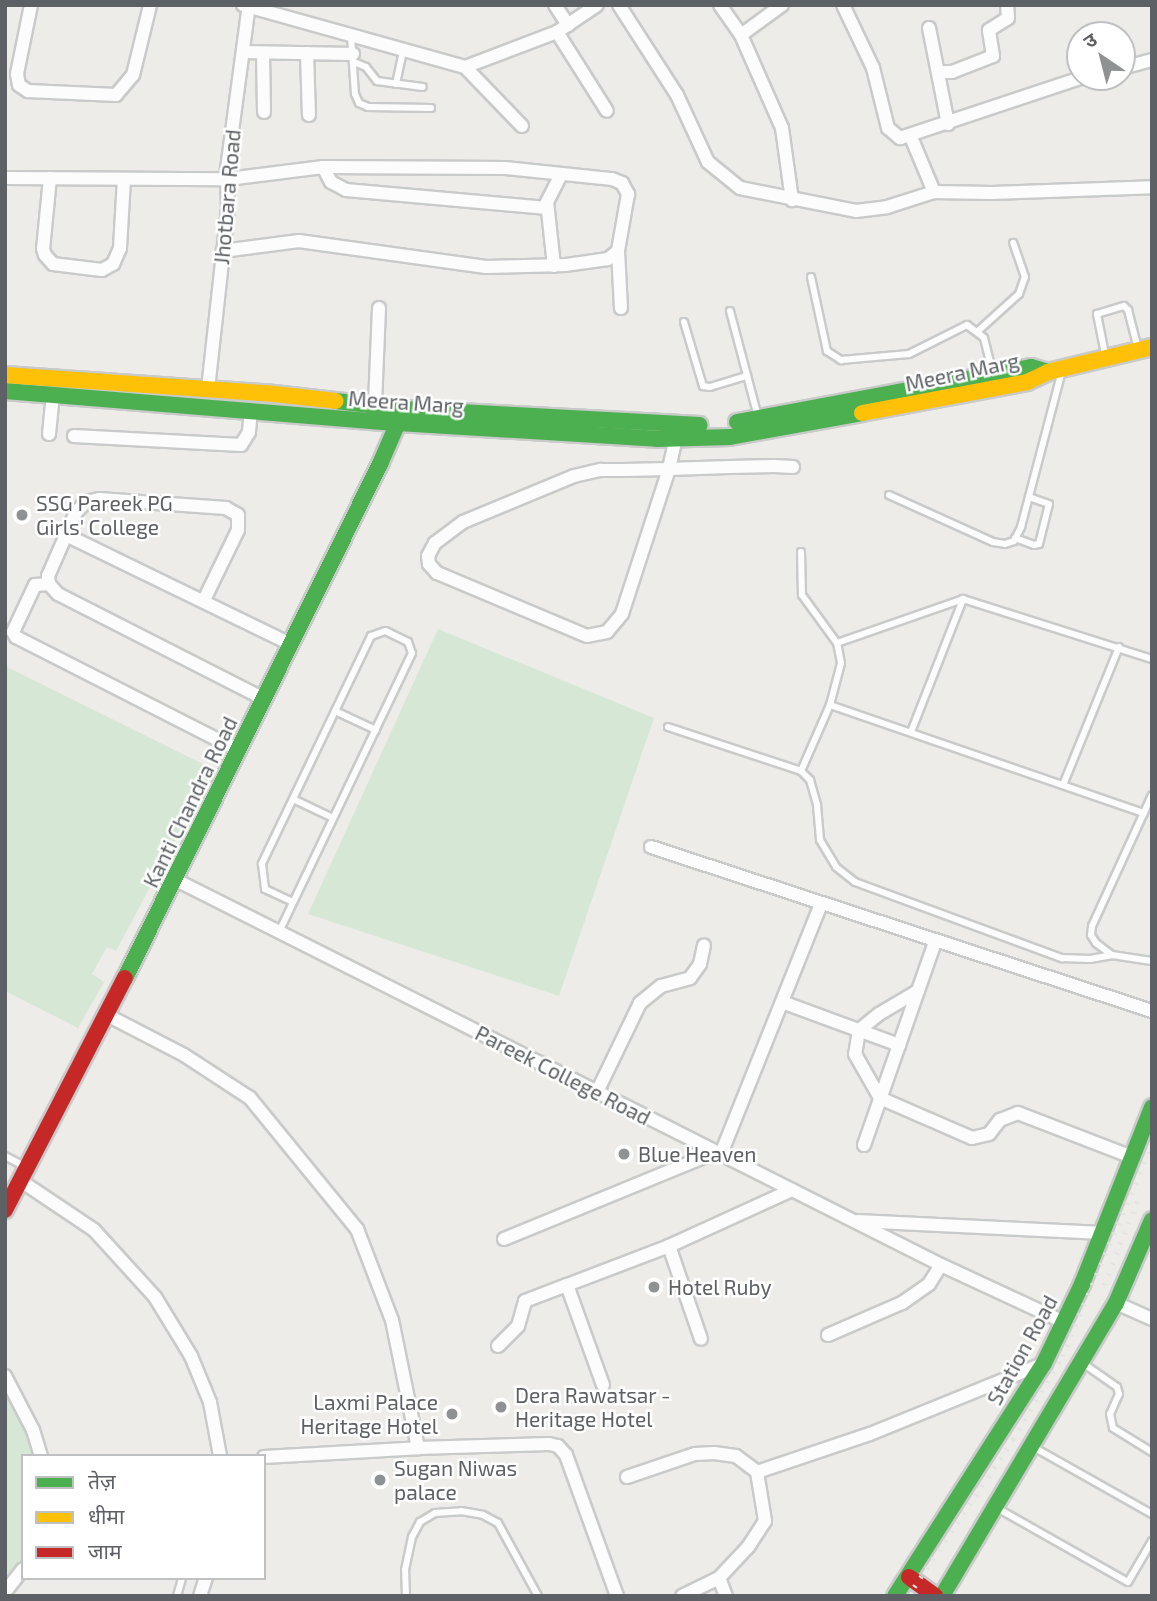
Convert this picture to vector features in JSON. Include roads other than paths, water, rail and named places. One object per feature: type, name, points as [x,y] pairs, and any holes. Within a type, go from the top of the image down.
[{"type":"main road","points":[[1055,371],[1145,349]]},
{"type":"main road","name":"Meera Marg","points":[[5,391],[251,410],[714,426],[1031,367],[1055,371]]},
{"type":"main road","name":"Meera Marg","points":[[5,375],[375,404],[401,416],[676,438],[730,437],[800,426],[1027,382],[1055,371]]},
{"type":"main road","name":"Kanti Chandra Road","points":[[5,1210],[176,880],[401,416]]},
{"type":"main road","name":"Station Road","points":[[895,1596],[1044,1363],[1065,1322],[1152,1107]]},
{"type":"main road","points":[[942,1596],[1033,1447],[1116,1303],[1152,1220]]},
{"type":"main road","points":[[909,1577],[934,1596]]},
{"type":"street","points":[[31,5],[17,75],[19,85],[28,91],[116,94],[133,75],[150,5]]},
{"type":"street","points":[[555,5],[568,25]]},
{"type":"street","points":[[465,67],[557,32],[597,5]]},
{"type":"street","points":[[619,5],[677,95],[697,141],[716,171],[740,188],[856,211],[887,207],[934,192],[992,194],[1152,187]]},
{"type":"street","points":[[720,5],[741,34],[782,128],[792,200]]},
{"type":"street","points":[[741,34],[782,5]]},
{"type":"street","points":[[843,5],[873,68],[888,128],[900,138],[911,137],[1066,81]]},
{"type":"street","points":[[940,72],[952,72],[993,56],[989,30],[1008,18],[1007,5]]},
{"type":"street","points":[[247,6],[465,67],[522,126]]},
{"type":"street","name":"Jhotbara Road","points":[[208,389],[247,6]]},
{"type":"street","points":[[929,28],[940,72],[948,124]]},
{"type":"street","points":[[557,32],[607,111]]},
{"type":"street","points":[[243,52],[307,53],[354,58]]},
{"type":"street","points":[[262,53],[264,112]]},
{"type":"street","points":[[307,53],[309,115]]},
{"type":"street","points":[[911,137],[934,192]]},
{"type":"street","points":[[323,167],[331,182],[346,190],[547,208]]},
{"type":"street","points":[[5,178],[228,179],[323,167],[505,168],[612,179],[622,183],[628,194],[618,251],[621,308]]},
{"type":"street","points":[[554,266],[547,202],[561,175]]},
{"type":"street","points":[[50,178],[43,249],[45,255],[53,264],[102,270],[113,264],[120,248],[124,179]]},
{"type":"street","points":[[223,251],[299,241],[486,267],[554,266],[608,259],[618,251]]},
{"type":"street","points":[[375,404],[379,308]]},
{"type":"street","points":[[49,434],[53,394]]},
{"type":"street","points":[[74,436],[241,445],[249,432],[251,410]]},
{"type":"street","points":[[676,438],[669,469],[622,614],[607,632],[587,636],[437,573],[429,565],[428,556],[444,534],[463,522],[534,491],[601,470],[669,469],[793,467]]},
{"type":"street","points":[[204,600],[239,530],[238,514],[232,510],[99,499],[86,502],[76,512],[64,534],[48,576],[49,584],[58,594],[264,699]]},
{"type":"street","points":[[64,534],[291,644]]},
{"type":"street","points":[[49,584],[36,585],[13,632],[16,637],[240,751]]},
{"type":"street","points":[[651,847],[934,942],[1152,1011]]},
{"type":"street","name":"Pareek College Road","points":[[176,880],[941,1265],[1065,1322]]},
{"type":"street","points":[[504,1239],[718,1153],[821,904]]},
{"type":"street","points":[[864,1145],[934,942]]},
{"type":"street","points":[[597,1092],[640,1003],[661,986],[690,978],[700,964],[704,945]]},
{"type":"street","points":[[918,991],[879,1014],[859,1030],[855,1054],[880,1098],[972,1138],[989,1133],[1000,1120],[1018,1113],[1132,1157]]},
{"type":"street","points":[[782,1002],[899,1045]]},
{"type":"street","points":[[105,1014],[184,1055],[250,1098],[357,1229],[392,1320],[418,1448]]},
{"type":"street","points":[[25,1174],[94,1230],[155,1297],[191,1356],[205,1391],[220,1454]]},
{"type":"street","points":[[498,1346],[518,1326],[525,1301],[669,1245],[792,1190]]},
{"type":"street","points":[[854,1221],[1102,1233]]},
{"type":"street","points":[[669,1245],[701,1339]]},
{"type":"street","points":[[828,1335],[902,1303],[929,1284],[941,1265]]},
{"type":"street","points":[[568,1285],[603,1385]]},
{"type":"street","points":[[1116,1303],[1152,1319]]},
{"type":"street","points":[[757,1472],[870,1434],[1044,1363]]},
{"type":"street","points":[[5,1376],[33,1430],[40,1454]]},
{"type":"street","points":[[266,1457],[418,1448],[549,1444],[558,1446],[566,1455],[617,1596]]},
{"type":"street","points":[[627,1477],[695,1454],[714,1453],[736,1457],[757,1472],[763,1495],[765,1521],[748,1547],[719,1578],[682,1596]]},
{"type":"street","points":[[5,1592],[21,1572]]},
{"type":"street","points":[[719,1578],[726,1596]]},
{"type":"lane","points":[[351,36],[355,94],[359,103],[368,107],[431,108]]},
{"type":"lane","points":[[396,84],[403,51]]},
{"type":"lane","points":[[354,58],[366,67],[377,81],[423,87]]},
{"type":"lane","points":[[978,331],[1019,294],[1024,277],[1013,243]]},
{"type":"lane","points":[[811,277],[827,351],[841,360],[909,355],[967,326],[978,331],[984,338],[993,374]]},
{"type":"lane","points":[[1106,359],[1097,317],[1099,312],[1126,308],[1145,349]]},
{"type":"lane","points":[[730,311],[759,419]]},
{"type":"lane","points":[[684,321],[704,386],[710,387],[747,376]]},
{"type":"lane","points":[[889,495],[993,542],[1004,544],[1015,538],[1029,497],[1055,371]]},
{"type":"lane","points":[[1015,538],[1034,545],[1039,544],[1049,504],[1029,497]]},
{"type":"lane","points":[[801,552],[802,594],[837,643],[841,663],[830,705],[801,771]]},
{"type":"lane","points":[[837,643],[963,599],[1152,659]]},
{"type":"lane","points":[[911,732],[963,599]]},
{"type":"lane","points":[[279,932],[412,653],[408,642],[385,631],[371,636],[262,864],[265,889],[293,902]]},
{"type":"lane","points":[[1063,785],[1119,647]]},
{"type":"lane","points":[[830,705],[1144,813]]},
{"type":"lane","points":[[335,711],[376,730]]},
{"type":"lane","points":[[668,727],[801,771],[810,780],[817,805],[820,840],[836,867],[855,882],[1062,958],[1090,959],[1112,955],[1152,961]]},
{"type":"lane","points":[[1112,955],[1096,943],[1091,935],[1092,926],[1152,795]]},
{"type":"lane","points":[[293,799],[333,818]]},
{"type":"lane","points":[[5,1156],[25,1174]]},
{"type":"lane","points":[[1082,1363],[1118,1387],[1119,1394],[1110,1414],[1113,1428],[1152,1452]]},
{"type":"lane","points":[[1033,1447],[1152,1514]]},
{"type":"lane","points":[[995,1507],[1128,1582],[1152,1541]]},
{"type":"lane","points":[[405,1596],[405,1570],[412,1536],[419,1522],[435,1513],[461,1511],[483,1515],[498,1523],[538,1596]]},
{"type":"railway","points":[[908,1596],[1013,1439],[1062,1356],[1152,1144]]},
{"type":"railway","points":[[1104,1285],[1140,1194]]},
{"type":"place","name":"SSG Pareek PG Girls' College","points":[[22,515]]},
{"type":"place","name":"Blue Heaven","points":[[624,1154]]},
{"type":"place","name":"Hotel Ruby","points":[[654,1287]]},
{"type":"place","name":"Dera Rawatsar - Heritage Hotel","points":[[501,1407]]},
{"type":"place","name":"Laxmi Palace Heritage Hotel","points":[[452,1414]]},
{"type":"place","name":"Sugan Niwas palace","points":[[380,1480]]}]
